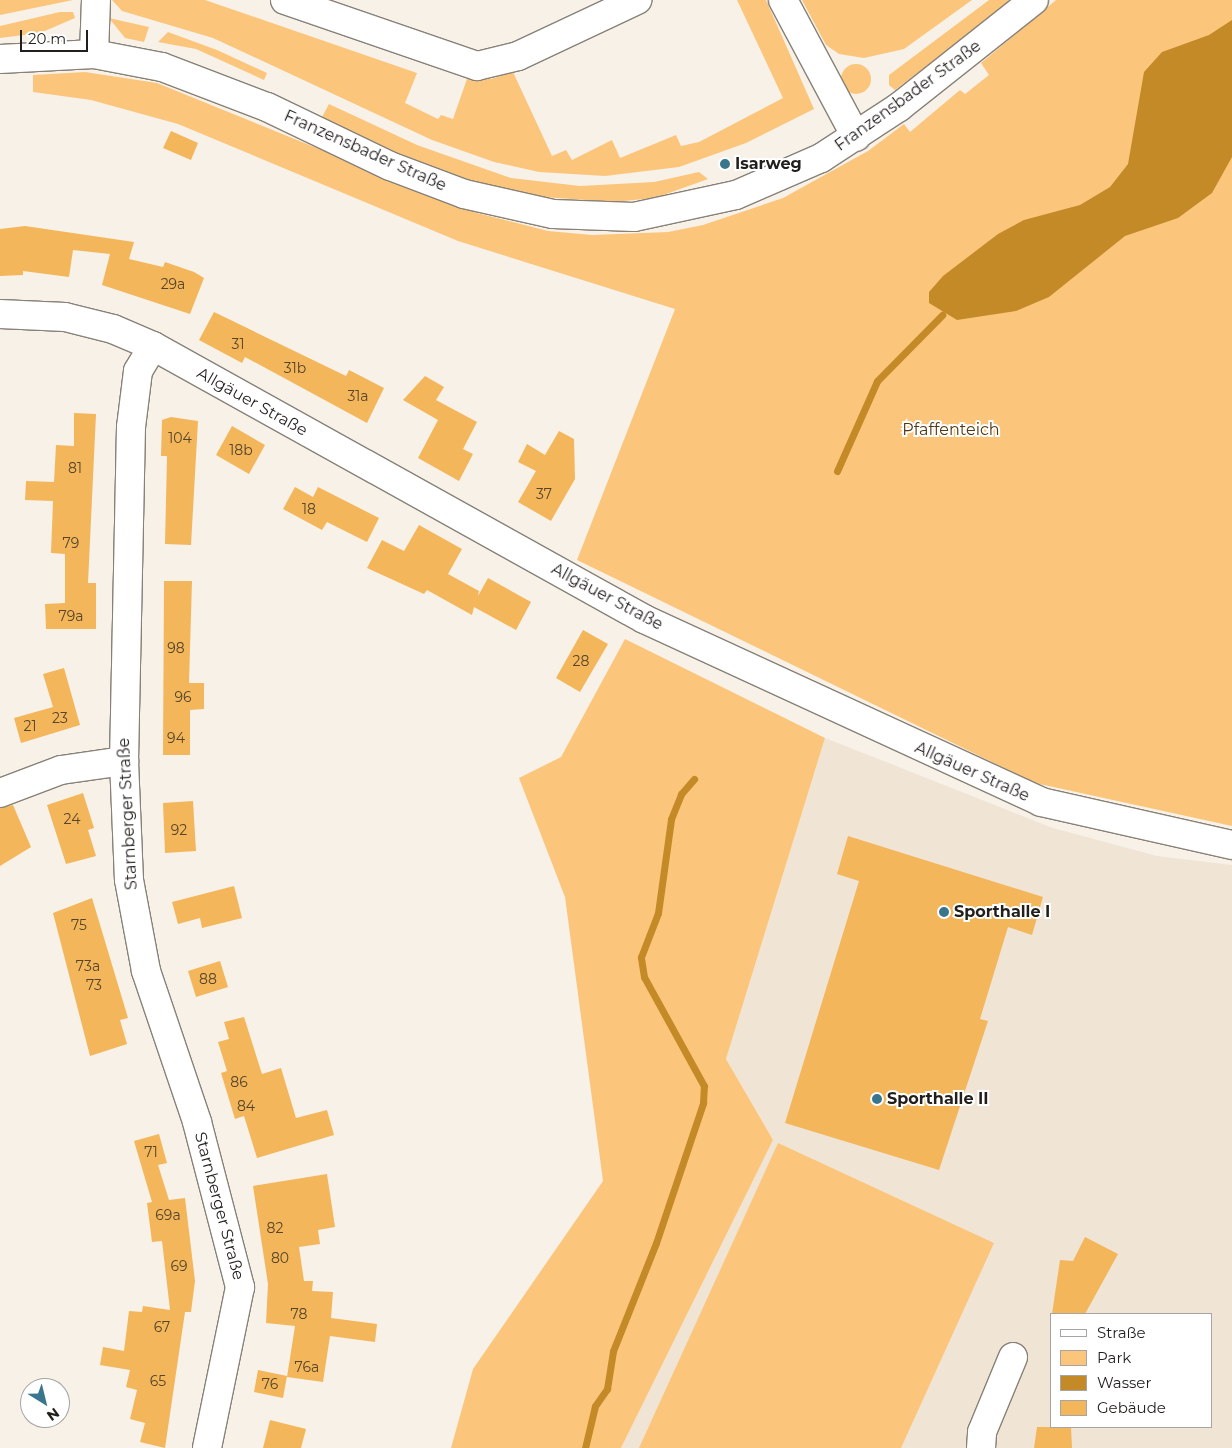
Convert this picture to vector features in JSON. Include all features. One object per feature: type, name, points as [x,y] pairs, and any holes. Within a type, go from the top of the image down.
[{"type":"street","points":[[94,54],[96,0]]},
{"type":"street","points":[[285,0],[477,66],[518,56],[637,0]]},
{"type":"street","points":[[783,0],[856,137]]},
{"type":"street","name":"Franzensbader Straße","points":[[0,59],[94,54],[162,67],[223,90],[464,194],[553,214],[634,217],[701,206],[786,176],[856,137],[1034,0]]},
{"type":"street","name":"Allgäuer Straße","points":[[0,314],[64,317],[113,329],[153,346],[644,619],[868,726],[1041,802],[1232,845]]},
{"type":"street","name":"Starnberger Straße","points":[[153,346],[138,371],[131,428],[124,761],[128,880],[146,971],[197,1122],[240,1286],[208,1448]]},
{"type":"street","points":[[0,793],[61,770],[124,761]]},
{"type":"street","points":[[981,1448],[982,1432],[1014,1357]]},
{"type":"shaded area","points":[[825,738],[1053,828],[1157,856],[1232,865],[1232,1448],[621,1448],[773,1140],[726,1059]]},
{"type":"green space","points":[[0,0],[73,0],[0,15]]},
{"type":"green space","points":[[112,0],[205,0],[417,73],[405,103],[438,119],[441,115],[453,119],[468,76],[491,79],[513,72],[552,156],[566,150],[572,160],[612,140],[620,158],[676,135],[681,146],[699,142],[783,98],[737,0],[766,0],[814,109],[746,143],[679,167],[605,176],[539,172],[494,162],[432,140],[213,38],[122,11]]},
{"type":"green space","points":[[802,0],[972,0],[904,49],[864,58],[839,54],[826,45]]},
{"type":"green space","points":[[989,0],[1013,0],[895,90],[889,85],[889,75]]},
{"type":"green space","name":"Pfaffenteich","points":[[1056,0],[1232,0],[1232,826],[1035,783],[577,560],[675,309],[458,241],[178,124],[91,100],[33,92],[33,75],[85,72],[157,83],[477,213],[548,231],[592,235],[668,232],[703,225],[783,198],[868,151],[904,124],[910,132],[960,90],[965,94],[989,75],[981,63]]},
{"type":"green space","points":[[60,12],[73,12],[75,18],[40,33],[0,38],[0,26]]},
{"type":"green space","points":[[109,18],[149,27],[144,42],[125,38]]},
{"type":"green space","points":[[168,32],[217,50],[267,73],[264,80],[196,49],[158,42]]},
{"type":"green space","points":[[856,64],[867,68],[871,79],[867,90],[856,94],[845,90],[841,79],[845,68]]},
{"type":"green space","points":[[329,104],[417,145],[511,178],[580,186],[654,182],[699,172],[708,179],[655,198],[613,202],[530,196],[472,182],[395,152],[322,117]]},
{"type":"green space","points":[[625,639],[825,738],[726,1059],[773,1140],[621,1448],[451,1448],[473,1369],[603,1181],[565,897],[519,778],[561,757]]},
{"type":"green space","points":[[778,1143],[994,1243],[901,1448],[639,1448]]},
{"type":"water","points":[[1232,20],[1232,157],[1212,193],[1178,218],[1125,236],[1049,297],[1016,311],[957,320],[929,303],[929,292],[943,276],[998,234],[1024,220],[1080,205],[1110,187],[1128,164],[1144,72],[1162,52],[1209,35]]},
{"type":"building","points":[[171,131],[198,143],[191,160],[163,148]]},
{"type":"building","points":[[25,226],[134,242],[129,259],[163,267],[165,262],[194,272],[204,278],[190,314],[102,285],[110,254],[73,250],[69,277],[23,271],[23,275],[0,276],[0,229]]},
{"type":"building","points":[[214,312],[346,376],[349,370],[384,388],[367,423],[245,357],[242,363],[199,340]]},
{"type":"building","points":[[425,376],[444,387],[436,400],[477,422],[463,449],[473,454],[459,481],[418,458],[438,420],[403,400]]},
{"type":"building","points":[[74,413],[96,414],[88,583],[96,583],[96,629],[46,629],[45,604],[65,603],[65,554],[51,553],[53,501],[25,500],[26,481],[54,482],[56,445],[74,446]]},
{"type":"building","points":[[171,417],[198,421],[191,545],[165,544],[167,456],[161,456],[162,420]]},
{"type":"building","points":[[232,426],[265,445],[249,474],[216,455]]},
{"type":"building","points":[[559,431],[574,439],[575,479],[551,521],[518,502],[536,471],[518,462],[527,444],[545,455]]},
{"type":"building","points":[[295,487],[313,497],[318,487],[379,518],[367,542],[327,522],[322,530],[283,509]]},
{"type":"building","points":[[419,525],[462,549],[448,574],[479,591],[478,596],[488,578],[531,602],[516,630],[474,607],[472,615],[427,590],[424,594],[367,568],[382,540],[404,551]]},
{"type":"building","points":[[164,581],[192,581],[189,683],[204,683],[204,709],[190,710],[190,755],[163,755]]},
{"type":"building","points":[[583,630],[608,644],[580,692],[556,678]]},
{"type":"building","points":[[64,668],[80,725],[21,743],[14,718],[53,707],[43,674]]},
{"type":"building","points":[[83,793],[94,828],[88,830],[96,856],[66,864],[47,805]]},
{"type":"building","points":[[193,801],[196,851],[165,853],[163,803]]},
{"type":"building","points":[[13,805],[31,847],[0,866],[0,808]]},
{"type":"building","points":[[848,836],[1043,897],[1032,935],[1008,927],[980,1019],[988,1021],[939,1170],[785,1123],[859,881],[837,874]]},
{"type":"building","points":[[234,886],[242,918],[202,928],[200,918],[178,924],[172,902]]},
{"type":"building","points":[[92,898],[128,1018],[120,1020],[127,1044],[90,1056],[53,913]]},
{"type":"building","points":[[220,961],[228,987],[196,997],[188,971]]},
{"type":"building","points":[[244,1017],[262,1074],[281,1068],[296,1118],[327,1110],[334,1135],[257,1158],[244,1116],[235,1119],[221,1073],[227,1071],[218,1042],[229,1039],[224,1022]]},
{"type":"building","points":[[159,1134],[167,1163],[158,1165],[169,1200],[185,1198],[195,1281],[191,1312],[185,1312],[165,1448],[140,1442],[145,1423],[130,1419],[137,1390],[126,1387],[130,1370],[100,1365],[103,1347],[124,1351],[129,1311],[142,1312],[143,1306],[170,1310],[162,1241],[152,1242],[147,1203],[152,1202],[134,1141]]},
{"type":"building","points":[[327,1174],[335,1227],[318,1230],[320,1244],[299,1247],[304,1281],[313,1281],[312,1291],[333,1292],[331,1318],[377,1324],[375,1342],[330,1336],[323,1382],[287,1377],[295,1326],[266,1323],[268,1284],[253,1186]]},
{"type":"building","points":[[1085,1237],[1118,1254],[1086,1313],[1052,1313],[1060,1260],[1073,1261]]},
{"type":"building","points":[[258,1370],[287,1376],[283,1398],[254,1392]]},
{"type":"building","points":[[270,1420],[306,1429],[301,1448],[263,1448]]},
{"type":"building","points":[[1037,1427],[1071,1428],[1072,1448],[1034,1448]]},
{"type":"waterway","points":[[837,471],[877,381],[942,315]]},
{"type":"waterway","points":[[585,1448],[595,1406],[607,1389],[613,1351],[656,1243],[703,1103],[704,1086],[644,977],[641,957],[658,913],[671,819],[681,794],[694,779]]},
{"type":"place","name":"Isarweg","points":[[725,164]]},
{"type":"place","name":"Sporthalle I","points":[[944,912]]},
{"type":"place","name":"Sporthalle II","points":[[877,1099]]}]
